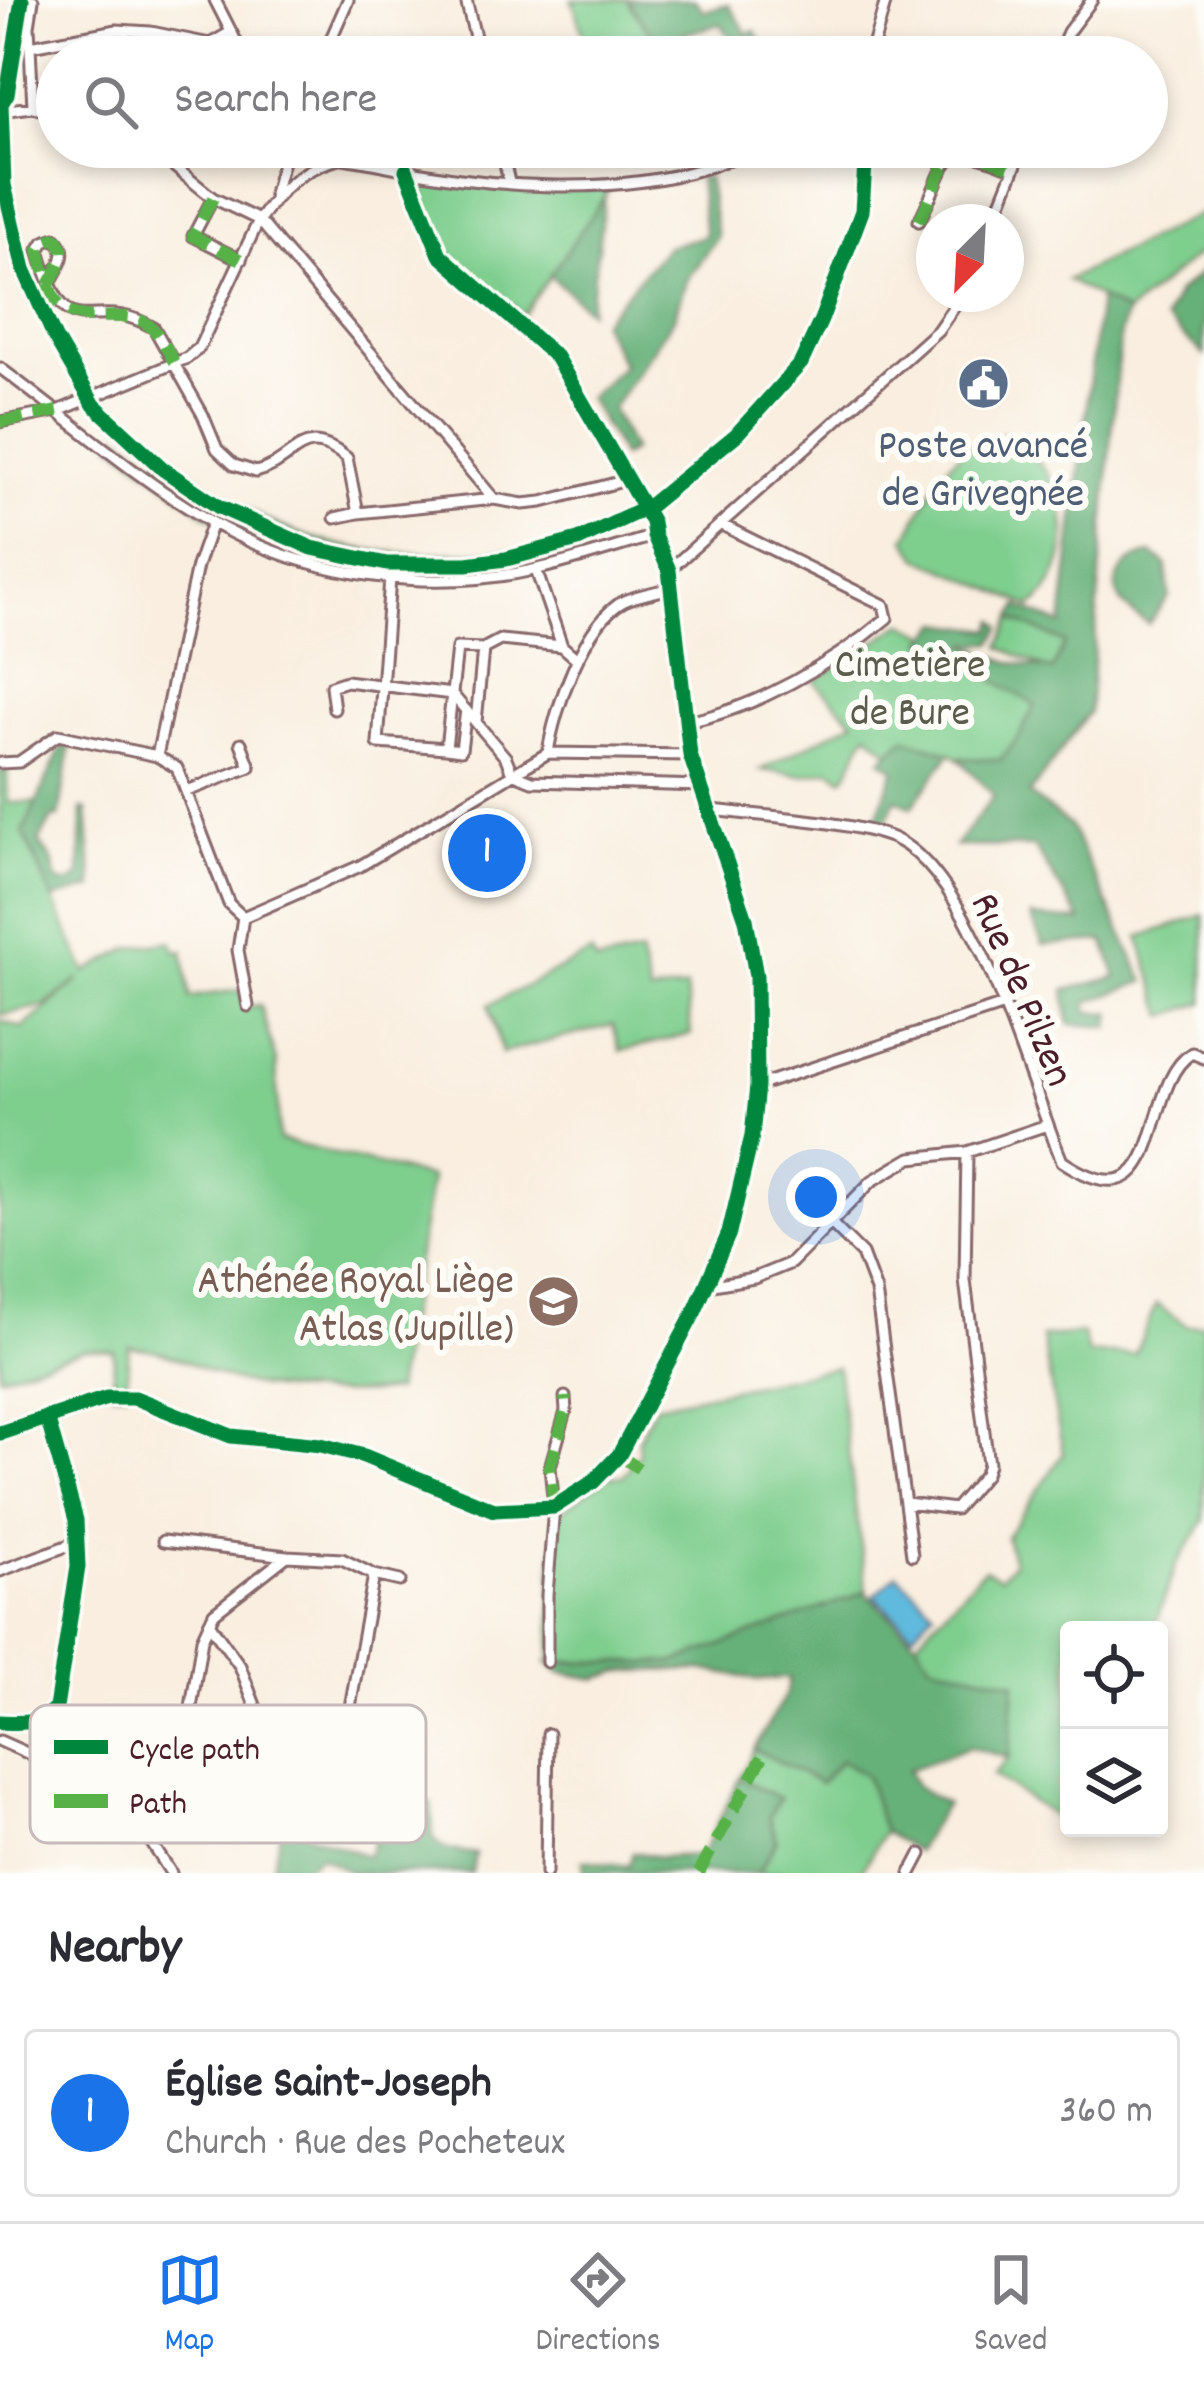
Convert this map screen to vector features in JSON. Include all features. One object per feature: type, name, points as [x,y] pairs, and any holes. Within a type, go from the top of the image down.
[{"type":"street","points":[[33,0],[33,107]]},
{"type":"street","points":[[215,0],[233,36]]},
{"type":"street","points":[[332,36],[348,0]]},
{"type":"street","points":[[466,0],[475,36]]},
{"type":"street","points":[[876,36],[886,0]]},
{"type":"street","points":[[1066,36],[1092,0]]},
{"type":"street","points":[[84,36],[117,30],[171,36]]},
{"type":"street","points":[[224,36],[231,32]]},
{"type":"street","points":[[30,46],[36,45]]},
{"type":"street","points":[[0,111],[36,108]]},
{"type":"street","points":[[176,168],[213,198],[259,220],[494,499]]},
{"type":"street","points":[[272,202],[281,168]]},
{"type":"street","points":[[0,422],[58,411],[199,348],[259,220],[292,179],[317,168]]},
{"type":"street","points":[[392,168],[509,182],[617,183],[705,168]]},
{"type":"street","points":[[506,168],[509,182]]},
{"type":"street","points":[[926,204],[941,168]]},
{"type":"street","points":[[1000,204],[1014,169]]},
{"type":"street","points":[[0,1433],[107,1398],[135,1398],[231,1436],[321,1445],[364,1456],[494,1510],[554,1507],[593,1482],[619,1455],[707,1286],[729,1233],[743,1181],[757,1086],[759,1025],[753,957],[746,919],[691,755],[669,570],[652,522],[556,357],[440,255],[406,170]]},
{"type":"street","points":[[213,198],[193,236],[241,260]]},
{"type":"street","points":[[49,285],[56,302],[76,315],[134,316],[154,328],[224,457],[256,472],[308,441],[328,444],[347,458],[358,513]]},
{"type":"street","points":[[669,570],[938,330],[950,312]]},
{"type":"street","points":[[0,368],[212,523],[299,559],[390,578],[477,578],[536,569],[654,536]]},
{"type":"street","points":[[335,518],[494,499],[542,502],[627,480]]},
{"type":"street","points":[[157,756],[197,566],[212,523]]},
{"type":"street","points":[[687,722],[722,715],[772,690],[887,618],[884,605],[722,525]]},
{"type":"street","points":[[536,569],[562,646],[577,659]]},
{"type":"street","points":[[390,578],[378,743],[461,750],[466,710]]},
{"type":"street","points":[[548,753],[577,659],[597,622],[625,601],[671,588]]},
{"type":"street","points":[[446,748],[457,648],[484,649],[500,640],[562,646]]},
{"type":"street","points":[[476,722],[484,649]]},
{"type":"street","points":[[334,709],[331,686],[346,681],[452,694],[506,758],[512,773],[532,781],[701,786]]},
{"type":"street","points":[[0,763],[19,762],[58,735],[157,756],[177,768],[229,904],[243,917]]},
{"type":"street","points":[[187,790],[250,767],[241,743]]},
{"type":"street","points":[[243,917],[360,866],[548,753],[691,755]]},
{"type":"street","name":"Rue de Pilzen","points":[[712,810],[840,826],[896,839],[941,879],[981,948],[1062,1161],[1088,1178],[1120,1179],[1142,1160],[1173,1075],[1184,1057],[1192,1053],[1204,1058]]},
{"type":"street","points":[[243,917],[238,950],[248,1006]]},
{"type":"street","points":[[757,1086],[1004,1005]]},
{"type":"street","points":[[707,1286],[754,1278],[791,1263],[872,1181],[911,1158],[967,1152],[1047,1125]]},
{"type":"street","points":[[906,1503],[955,1509],[988,1464],[965,1280],[967,1152]]},
{"type":"street","points":[[833,1225],[862,1254],[876,1291],[912,1555]]},
{"type":"street","points":[[547,1662],[554,1507],[550,1467],[566,1411],[565,1397]]},
{"type":"street","points":[[46,1418],[76,1520],[78,1568],[56,1705]]},
{"type":"street","points":[[163,1540],[286,1556],[343,1558],[374,1575],[400,1581]]},
{"type":"street","points":[[0,1571],[77,1542]]},
{"type":"street","points":[[254,1552],[259,1560],[255,1577]]},
{"type":"street","points":[[191,1705],[199,1658],[221,1603],[286,1556]]},
{"type":"street","points":[[350,1705],[374,1575]]},
{"type":"street","points":[[209,1624],[241,1666],[255,1705]]},
{"type":"street","points":[[199,1658],[225,1648]]},
{"type":"street","points":[[0,1721],[30,1722]]},
{"type":"street","points":[[547,1873],[548,1734]]},
{"type":"street","points":[[0,1741],[30,1754]]},
{"type":"street","points":[[152,1843],[171,1873]]},
{"type":"street","points":[[911,1873],[922,1854]]},
{"type":"green space","points":[[572,0],[627,0],[652,36],[584,36]]},
{"type":"green space","points":[[627,0],[695,0],[704,11],[728,4],[748,34],[755,31],[758,36],[729,36],[721,24],[684,36],[652,36]]},
{"type":"green space","points":[[707,177],[717,237],[686,281],[674,318],[612,409],[632,450],[622,457],[588,398],[623,365],[601,322],[667,246],[705,236],[699,178]]},
{"type":"green space","points":[[428,183],[609,190],[523,315],[446,252],[421,195]]},
{"type":"green space","points":[[605,196],[589,311],[550,275]]},
{"type":"green space","points":[[1204,212],[1204,249],[1127,313],[1067,280]]},
{"type":"green space","points":[[1204,270],[1204,355],[1165,319],[1177,293]]},
{"type":"green space","points":[[1099,298],[1127,313],[1120,333],[1089,712],[1029,794],[1070,826],[1145,982],[1088,1002],[1088,1012],[1112,1013],[1110,1027],[1069,1024],[1065,990],[1117,977],[1104,941],[1043,945],[1031,917],[1081,921],[1034,847],[955,846],[994,796],[958,758],[1001,760],[1035,705],[957,658],[958,644],[952,641],[943,652],[924,641],[940,623],[992,630],[996,620],[1002,627],[993,643],[966,644],[1009,662],[1053,670],[1065,643],[1012,619],[1019,606],[1062,625]]},
{"type":"green space","points":[[118,433],[209,507],[274,538],[268,542],[208,516],[112,443]]},
{"type":"green space","points":[[1005,434],[1042,466],[1053,483],[1064,520],[1065,540],[1056,577],[1032,607],[919,558],[906,539],[933,487],[954,459],[968,447]]},
{"type":"green space","points":[[161,454],[247,510],[324,541],[405,553],[507,550],[509,556],[410,560],[322,547],[238,515],[156,460]]},
{"type":"green space","points":[[1152,554],[1166,565],[1169,596],[1148,624],[1123,604],[1117,586],[1128,564]]},
{"type":"green space","points":[[1012,619],[1065,643],[1052,671],[1000,647]]},
{"type":"green space","name":"Cimetière de Bure","points":[[904,623],[1089,712],[1023,803],[950,753],[890,753],[868,733],[843,779],[831,770],[803,775],[760,770],[854,721],[814,681]]},
{"type":"green space","points":[[905,738],[950,753],[912,807],[896,799],[883,829],[874,825],[895,769],[881,760]]},
{"type":"green space","points":[[62,746],[70,749],[59,817],[52,818],[39,842],[52,860],[57,881],[69,884],[80,876],[82,809],[87,810],[93,888],[53,899],[23,832]]},
{"type":"green space","points":[[0,771],[7,771],[8,803],[38,802],[23,832],[86,972],[130,948],[172,941],[175,951],[183,950],[190,997],[241,990],[243,1007],[260,1005],[276,1062],[279,1140],[431,1178],[395,1391],[333,1393],[265,1387],[226,1378],[168,1354],[129,1347],[126,1392],[113,1392],[114,1351],[85,1349],[0,1376],[0,1020],[23,1028],[80,979],[44,1006],[0,1015]]},
{"type":"green space","points":[[1204,915],[1204,1003],[1165,1016],[1139,937]]},
{"type":"green space","points":[[591,953],[597,963],[640,954],[650,994],[686,988],[691,1034],[620,1051],[613,1025],[502,1053],[489,1005]]},
{"type":"green space","points":[[1156,1304],[1187,1326],[1204,1324],[1204,1522],[1176,1565],[1156,1621],[1060,1621],[1060,1821],[993,1775],[1009,1758],[1015,1682],[931,1663],[916,1641],[984,1569],[1000,1577],[1013,1563],[1006,1537],[1063,1454],[1042,1337],[1083,1334],[1088,1354],[1135,1354]]},
{"type":"green space","points":[[837,1367],[867,1593],[673,1663],[551,1661],[558,1513],[609,1477],[623,1476],[639,1454],[638,1440],[655,1405]]},
{"type":"green space","points":[[865,1592],[916,1641],[931,1663],[1015,1682],[1009,1758],[969,1747],[908,1770],[917,1787],[946,1804],[916,1851],[884,1832],[866,1776],[841,1760],[820,1783],[754,1749],[786,1694],[790,1678],[757,1680],[706,1670],[621,1671],[597,1679],[558,1672],[547,1662],[673,1663]]},
{"type":"green space","points":[[754,1749],[820,1783],[841,1760],[867,1776],[884,1832],[860,1873],[758,1873],[777,1840],[769,1817],[779,1799],[740,1778]]},
{"type":"green space","points":[[740,1778],[779,1798],[769,1817],[777,1840],[758,1873],[584,1873],[583,1860],[629,1866],[633,1852],[660,1857],[701,1855]]},
{"type":"green space","points":[[426,1802],[431,1803],[433,1838],[444,1848],[475,1854],[472,1873],[352,1873],[319,1856],[299,1873],[271,1873],[278,1843],[332,1843],[367,1856],[373,1843],[426,1843]]},
{"type":"water","points":[[897,1574],[934,1610],[913,1633],[874,1596]]},
{"type":"marked path","points":[[927,204],[944,168]]},
{"type":"marked path","points":[[213,198],[193,236],[241,260]]},
{"type":"marked path","points":[[49,285],[63,255],[55,238],[39,250],[48,285],[58,303],[79,316],[144,322],[157,333],[174,362]]},
{"type":"marked path","points":[[0,422],[58,411]]},
{"type":"marked path","points":[[554,1507],[550,1467],[566,1411],[565,1397]]},
{"type":"marked path","points":[[619,1455],[648,1475]]},
{"type":"marked path","points":[[699,1873],[766,1751]]},
{"type":"cycle path","points":[[22,0],[7,94],[1,104],[4,185],[24,269],[55,338],[94,405],[163,469],[219,507],[312,548],[387,564],[467,564],[578,540],[648,507],[736,435],[801,363],[862,211],[865,168]]},
{"type":"cycle path","points":[[0,1433],[107,1398],[135,1398],[231,1436],[321,1445],[364,1456],[494,1510],[554,1507],[593,1482],[619,1455],[694,1313],[729,1233],[752,1136],[757,1086],[756,976],[746,919],[690,755],[669,570],[652,522],[556,357],[440,255],[406,170]]},
{"type":"cycle path","points":[[47,1417],[76,1520],[78,1567],[56,1705]]},
{"type":"cycle path","points":[[0,1722],[30,1721]]},
{"type":"place","name":"Poste avancé de Grivegnée","points":[[983,383]]},
{"type":"place","name":"Église Saint-Joseph","points":[[487,853]]},
{"type":"place","name":"Athénée Royal Liège Atlas (Jupille)","points":[[553,1301]]}]
